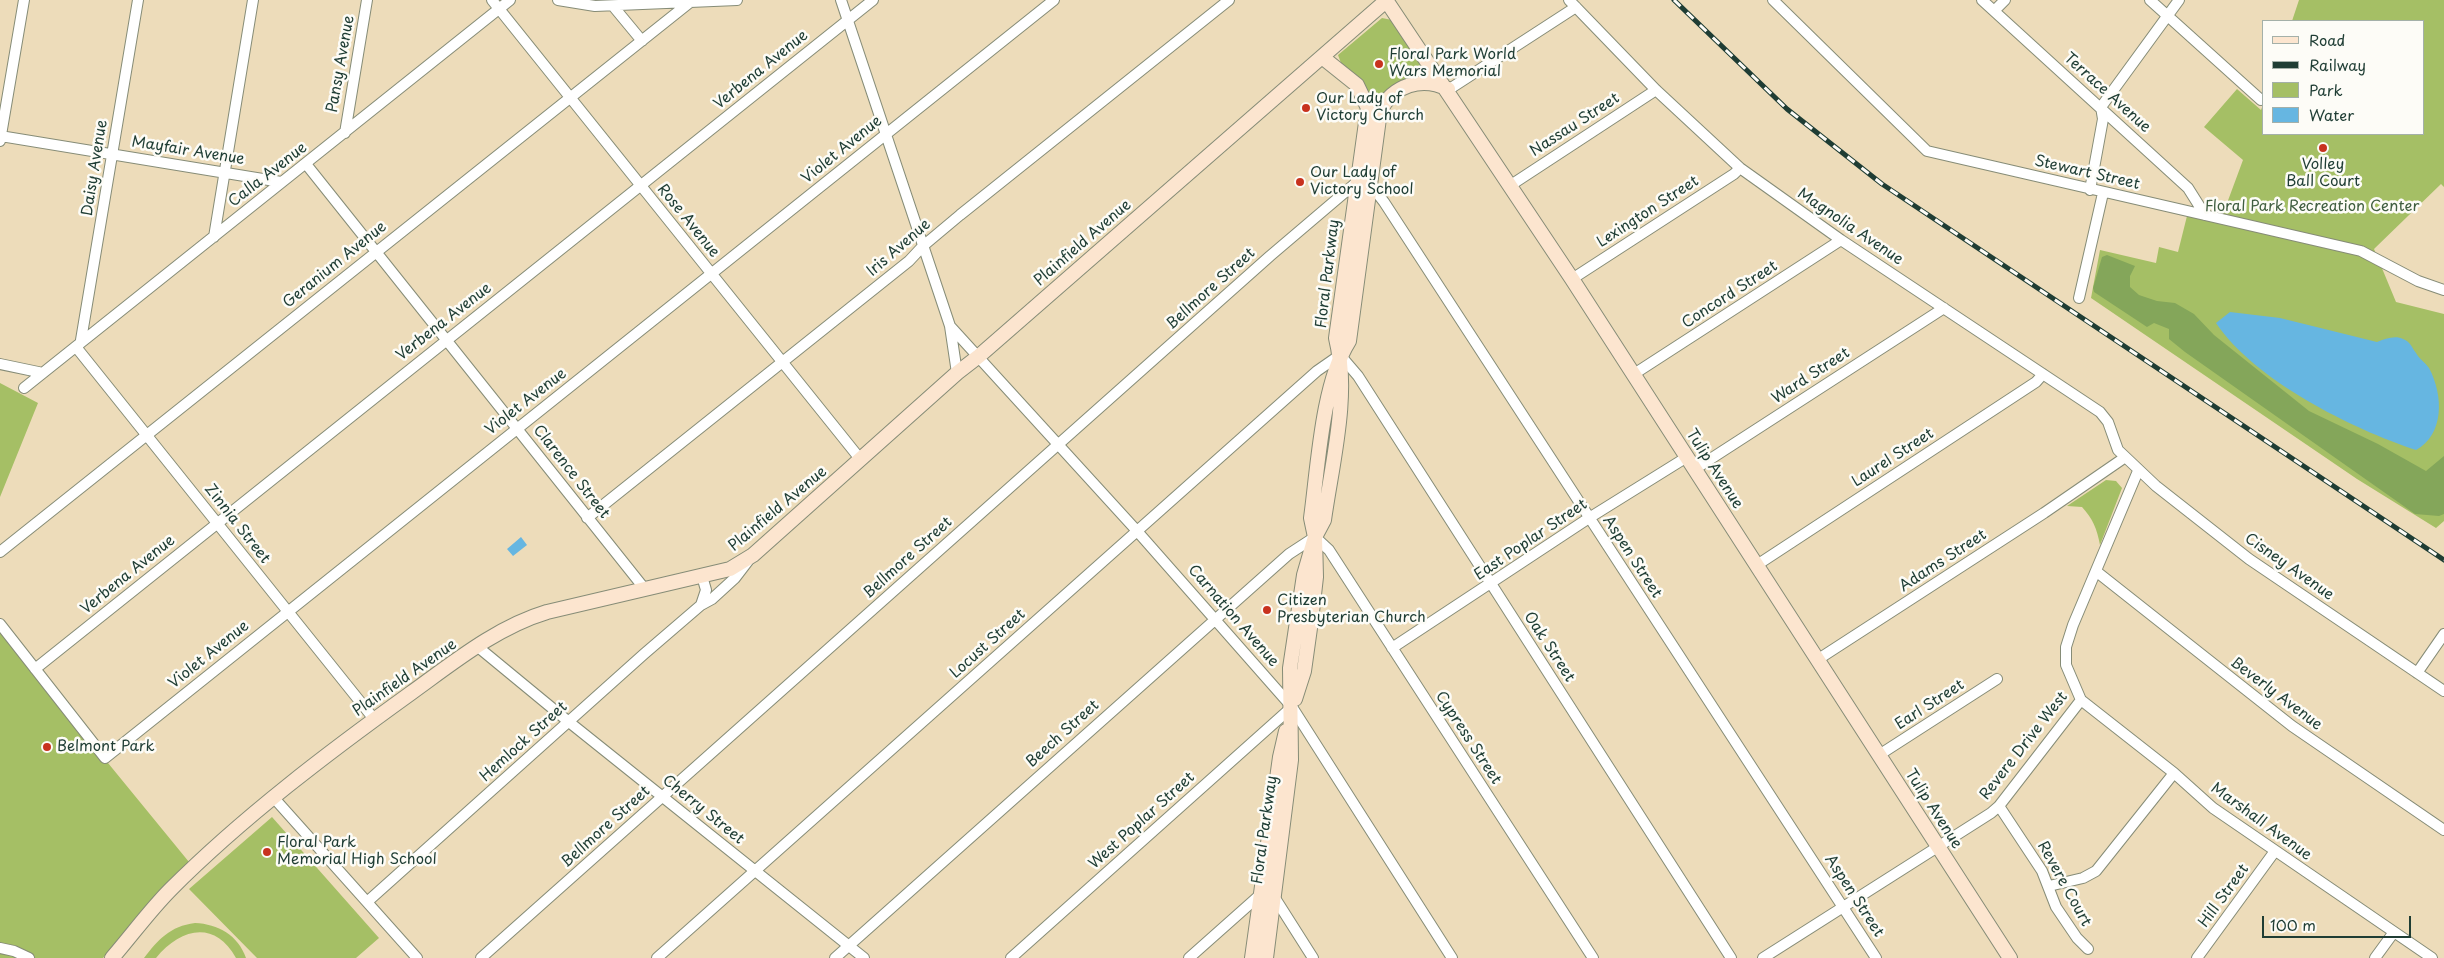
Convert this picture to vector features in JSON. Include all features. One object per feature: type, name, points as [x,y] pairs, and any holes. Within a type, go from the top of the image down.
[{"type":"main road","name":"Plainfield Avenue","points":[[112,958],[170,891],[274,798],[374,719],[478,647],[527,618],[644,588],[730,569],[753,555],[957,373],[1387,0]]},
{"type":"main road","name":"Tulip Avenue","points":[[1387,0],[1511,185],[1634,374],[2010,958]]},
{"type":"main road","points":[[1322,56],[1357,85],[1374,109],[1393,94],[1415,83],[1428,82],[1448,90]]},
{"type":"main road","name":"Floral Parkway","points":[[1252,958],[1267,894],[1277,815],[1280,758],[1292,707],[1304,671],[1304,575],[1315,537],[1311,518],[1326,460],[1328,397],[1340,355],[1336,338],[1350,277],[1374,109]]},
{"type":"main road","name":"Floral Parkway","points":[[1266,958],[1267,894]]},
{"type":"street","points":[[0,138],[24,0]]},
{"type":"street","name":"Daisy Avenue","points":[[78,344],[138,0]]},
{"type":"street","points":[[214,237],[253,0]]},
{"type":"street","name":"Pansy Avenue","points":[[345,133],[367,0]]},
{"type":"street","name":"Calla Avenue","points":[[24,388],[345,133],[495,4],[510,0]]},
{"type":"street","points":[[558,0],[613,6],[737,0]]},
{"type":"street","name":"Carnation Avenue","points":[[841,0],[950,326],[957,373]]},
{"type":"street","name":"Verbena Avenue","points":[[35,669],[873,0]]},
{"type":"street","name":"Violet Avenue","points":[[35,669],[105,758],[1054,0]]},
{"type":"street","name":"Iris Avenue","points":[[587,518],[909,261],[923,246],[1229,0]]},
{"type":"street","name":"Stewart Street","points":[[1773,0],[1924,150],[2090,190],[2361,251],[2418,281],[2444,290]]},
{"type":"street","name":"Terrace Avenue","points":[[1982,0],[2188,188],[2205,215]]},
{"type":"street","points":[[1994,11],[2004,0]]},
{"type":"street","points":[[2150,0],[2261,100]]},
{"type":"street","points":[[2090,190],[2103,119],[2101,107],[2179,0]]},
{"type":"street","name":"Geranium Avenue","points":[[0,552],[689,3]]},
{"type":"street","name":"Rose Avenue","points":[[495,4],[861,460]]},
{"type":"street","points":[[1448,90],[1572,4]]},
{"type":"street","name":"Magnolia Avenue","points":[[1572,4],[1656,90],[1740,168],[1842,240],[2103,415],[2108,422],[2116,447],[2124,458]]},
{"type":"street","points":[[613,6],[642,41]]},
{"type":"street","name":"Nassau Street","points":[[1511,185],[1656,90]]},
{"type":"street","name":"Mayfair Avenue","points":[[0,138],[112,154],[281,182]]},
{"type":"street","name":"Clarence Street","points":[[306,164],[644,588]]},
{"type":"street","name":"Lexington Street","points":[[1572,279],[1734,174],[1740,168]]},
{"type":"street","name":"Bellmore Street","points":[[481,958],[1058,445],[1363,183]]},
{"type":"street","name":"Aspen Street","points":[[1363,183],[1388,208],[1876,958]]},
{"type":"street","points":[[2079,298],[2103,193]]},
{"type":"street","name":"Concord Street","points":[[1634,374],[1842,240]]},
{"type":"street","name":"Ward Street","points":[[1691,463],[1944,308]]},
{"type":"street","name":"Carnation Avenue","points":[[950,326],[1137,531],[1292,707],[1452,958]]},
{"type":"street","name":"Zinnia Street","points":[[78,344],[146,435],[374,719]]},
{"type":"street","name":"Locust Street","points":[[657,958],[1317,372],[1340,355]]},
{"type":"street","name":"Oak Street","points":[[1340,355],[1358,376],[1731,958]]},
{"type":"street","points":[[0,364],[43,373]]},
{"type":"street","name":"Laurel Street","points":[[1757,564],[2036,382],[2043,374]]},
{"type":"street","name":"Cisney Avenue","points":[[2124,458],[2249,559],[2444,691]]},
{"type":"street","name":"Adams Street","points":[[1817,660],[2124,458]]},
{"type":"street","name":"East Poplar Street","points":[[1392,648],[1589,518],[1691,463]]},
{"type":"street","name":"Revere Drive West","points":[[1763,958],[1999,806],[2081,700],[2066,665],[2066,647],[2073,625],[2097,572],[2138,471]]},
{"type":"street","name":"Beech Street","points":[[835,958],[1289,554],[1315,537]]},
{"type":"street","name":"Cypress Street","points":[[1315,537],[1329,550],[1593,958]]},
{"type":"street","name":"Hemlock Street","points":[[368,902],[701,605],[712,599],[734,578],[753,555]]},
{"type":"street","name":"Beverly Avenue","points":[[2097,572],[2292,726],[2444,830]]},
{"type":"street","points":[[701,605],[706,590],[702,576]]},
{"type":"street","points":[[0,624],[35,669]]},
{"type":"street","points":[[2417,673],[2444,634]]},
{"type":"street","name":"Cherry Street","points":[[478,647],[864,958]]},
{"type":"street","name":"Earl Street","points":[[1879,755],[1997,679]]},
{"type":"street","name":"Marshall Avenue","points":[[2081,700],[2174,773],[2213,808],[2432,958]]},
{"type":"street","name":"West Poplar Street","points":[[1011,958],[1292,707]]},
{"type":"street","points":[[2049,886],[2083,878],[2096,871],[2174,773]]},
{"type":"street","points":[[274,798],[417,958]]},
{"type":"street","name":"Revere Court","points":[[1999,806],[2042,871],[2056,907],[2077,938],[2088,949]]},
{"type":"street","name":"Hill Street","points":[[2197,958],[2275,851]]},
{"type":"street","points":[[1267,894],[1313,958]]},
{"type":"street","name":"Floral Parkway","points":[[1189,958],[1267,894]]},
{"type":"street","points":[[2375,958],[2394,932]]},
{"type":"street","points":[[0,948],[14,951],[29,958]]},
{"type":"green space","name":"Floral Park Recreation Center","points":[[2299,0],[2444,0],[2444,187],[2441,184],[2374,249],[2396,302],[2444,314],[2444,521],[2436,528],[2357,479],[2091,298],[2100,250],[2156,263],[2159,247],[2178,252],[2187,216],[2204,220],[2223,214],[2243,160],[2204,127],[2237,89],[2261,110],[2262,108],[2262,135],[2424,135],[2424,20],[2292,20]]},
{"type":"green space","points":[[1382,18],[1392,20],[1424,68],[1424,75],[1397,84],[1378,98],[1371,95],[1358,77],[1341,63],[1338,55]]},
{"type":"green space","points":[[2107,255],[2135,266],[2130,276],[2130,287],[2139,295],[2157,301],[2175,303],[2194,314],[2214,335],[2309,411],[2378,444],[2426,471],[2444,456],[2444,514],[2439,516],[2415,514],[2185,352],[2169,339],[2169,329],[2154,323],[2147,327],[2094,292],[2093,288],[2102,257]]},
{"type":"green space","points":[[0,383],[38,403],[0,497]]},
{"type":"green space","points":[[2106,480],[2116,481],[2122,488],[2100,545],[2094,524],[2086,511],[2082,507],[2067,506]]},
{"type":"green space","name":"Belmont Park","points":[[0,631],[189,862],[103,958],[0,958]]},
{"type":"green space","name":"Floral Park Memorial High School","points":[[272,817],[379,938],[356,958],[257,958],[189,889]]},
{"type":"green space","points":[[195,923],[219,928],[226,932],[238,943],[246,958],[236,958],[218,937],[197,932],[176,940],[156,958],[144,958],[165,935],[178,927]]},
{"type":"water","points":[[2230,312],[2280,318],[2377,342],[2393,337],[2406,340],[2429,368],[2434,379],[2439,402],[2439,414],[2432,435],[2416,450],[2363,429],[2306,400],[2254,364],[2233,344],[2216,323]]},
{"type":"water","points":[[521,537],[527,545],[513,556],[507,549]]},
{"type":"railway","points":[[1674,0],[1787,109],[1882,184],[2444,560]]},
{"type":"place","name":"Floral Park World Wars Memorial","points":[[1379,64]]},
{"type":"place","name":"Our Lady of Victory Church","points":[[1306,108]]},
{"type":"place","name":"Volley Ball Court","points":[[2323,148]]},
{"type":"place","name":"Our Lady of Victory School","points":[[1300,182]]},
{"type":"place","name":"Citizen Presbyterian Church","points":[[1267,610]]},
{"type":"place","name":"Belmont Park","points":[[47,747]]},
{"type":"place","name":"Floral Park Memorial High School","points":[[267,852]]}]
